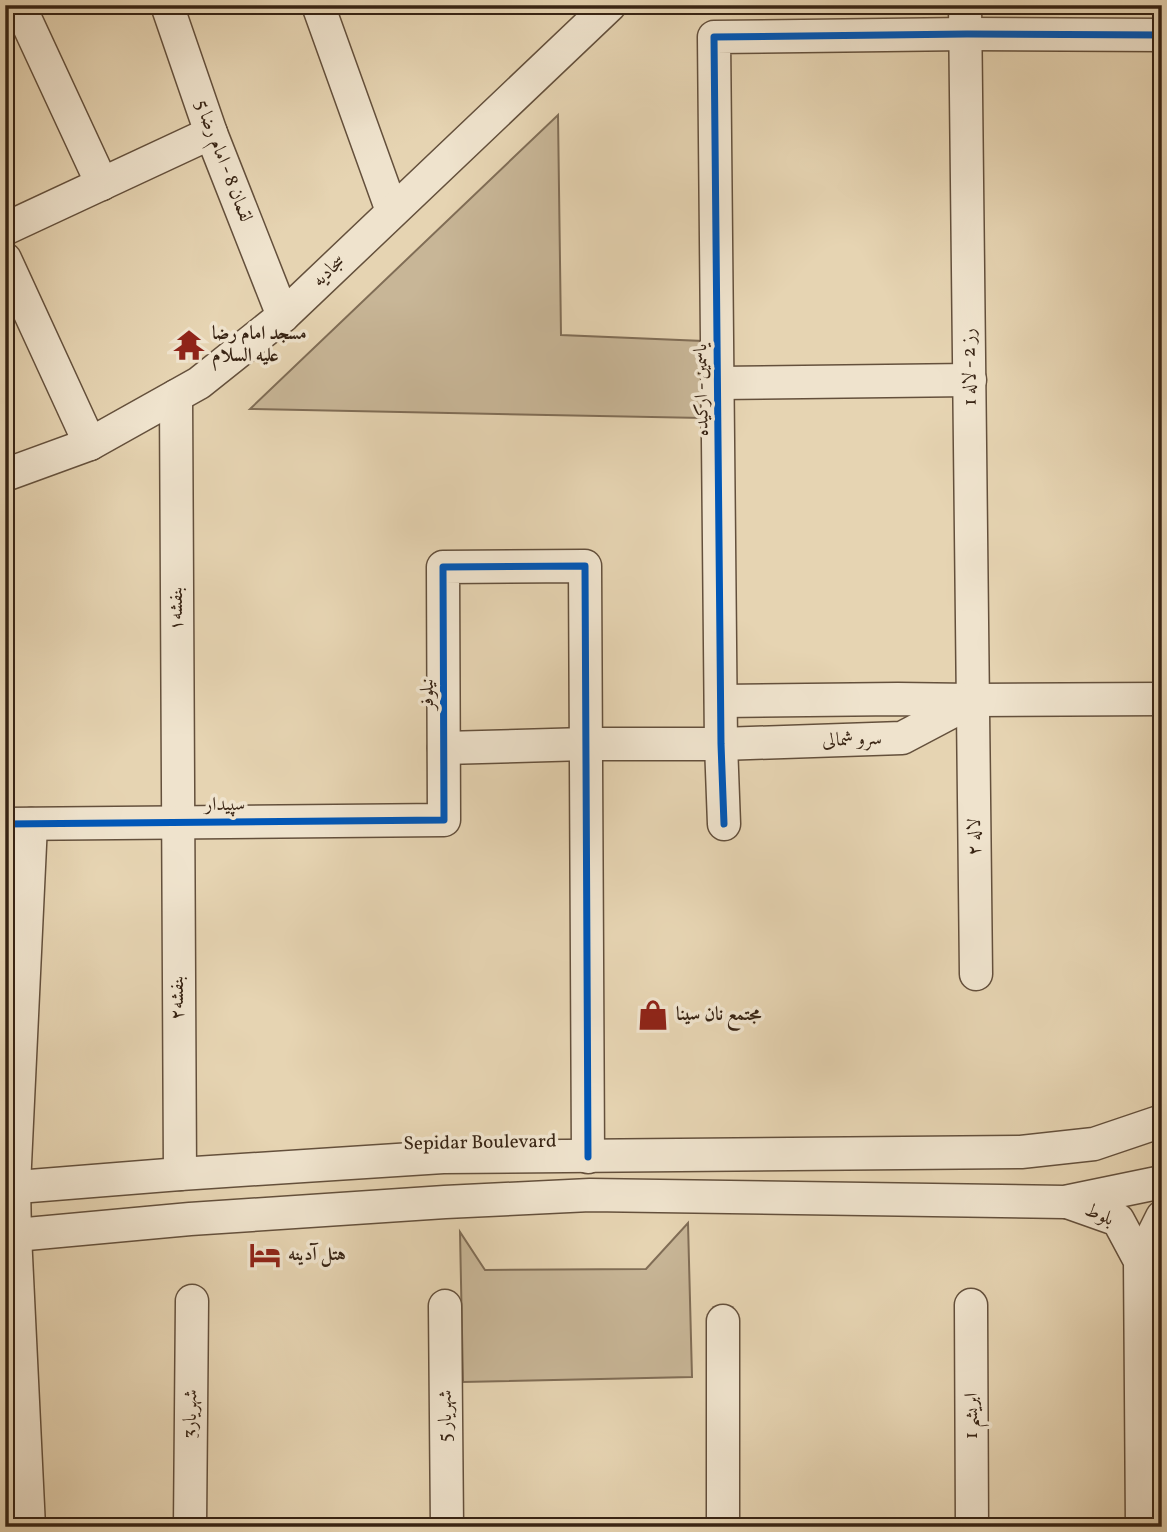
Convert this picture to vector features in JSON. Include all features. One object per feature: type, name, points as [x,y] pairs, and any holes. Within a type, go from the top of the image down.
[{"type":"street","points":[[19,5],[102,184]]},
{"type":"street","name":"لقمان 8 - امام رضا 5","points":[[167,5],[211,133],[283,316]]},
{"type":"street","points":[[317,5],[392,211]]},
{"type":"street","name":"سجادیه","points":[[5,475],[90,444],[199,383],[283,316],[605,7]]},
{"type":"street","points":[[966,20],[1162,35]]},
{"type":"street","name":"یاسمین - ارکیده","points":[[724,824],[714,37],[966,20]]},
{"type":"street","name":"رز 2 - لاله 1","points":[[966,20],[974,699]]},
{"type":"street","points":[[5,229],[211,133]]},
{"type":"street","points":[[5,259],[90,444]]},
{"type":"street","points":[[718,383],[970,380]]},
{"type":"street","name":"بنفشه۱","points":[[176,396],[178,821]]},
{"type":"street","name":"نیلوفر","points":[[444,820],[443,567],[585,566],[586,744]]},
{"type":"street","name":"سرو شمالی","points":[[444,748],[902,738],[974,699]]},
{"type":"street","name":"لاله ۲","points":[[974,699],[976,974]]},
{"type":"street","name":"سرو شمالی","points":[[721,701],[1162,699]]},
{"type":"street","points":[[586,744],[588,1157]]},
{"type":"street","name":"سپیدار","points":[[18,824],[444,820]]},
{"type":"street","name":"بنفشه۲","points":[[178,821],[180,1174]]},
{"type":"street","points":[[18,824],[10,1236],[29,1527]]},
{"type":"street","name":"Sepidar Boulevard","points":[[10,1187],[443,1157],[1021,1153],[1094,1144],[1162,1121]]},
{"type":"street","points":[[10,1236],[190,1219],[590,1195],[1065,1202],[1162,1182]]},
{"type":"street","name":"بلوط","points":[[1065,1202],[1118,1220],[1140,1261],[1142,1527]]},
{"type":"street","points":[[1140,1261],[1162,1217]]},
{"type":"street","name":"شهریار3","points":[[190,1527],[192,1301]]},
{"type":"street","name":"ابریشم 1","points":[[971,1305],[972,1527]]},
{"type":"street","name":"شهریار 5","points":[[445,1306],[447,1527]]},
{"type":"street","points":[[723,1321],[723,1527]]},
{"type":"shaded area","points":[[558,115],[561,335],[703,341],[703,418],[250,409]]},
{"type":"shaded area","points":[[688,1223],[692,1377],[463,1382],[460,1232],[485,1270],[646,1269]]},
{"type":"cycle path","points":[[724,824],[714,37],[1162,35]]},
{"type":"cycle path","points":[[5,824],[444,820],[443,567],[585,566],[588,1157]]},
{"type":"place","name":"مسجد امام رضا علیه السلام","points":[[189,345]]},
{"type":"place","name":"مجتمع نان سینا","points":[[653,1015]]},
{"type":"place","name":"هتل آدینه","points":[[265,1255]]}]
